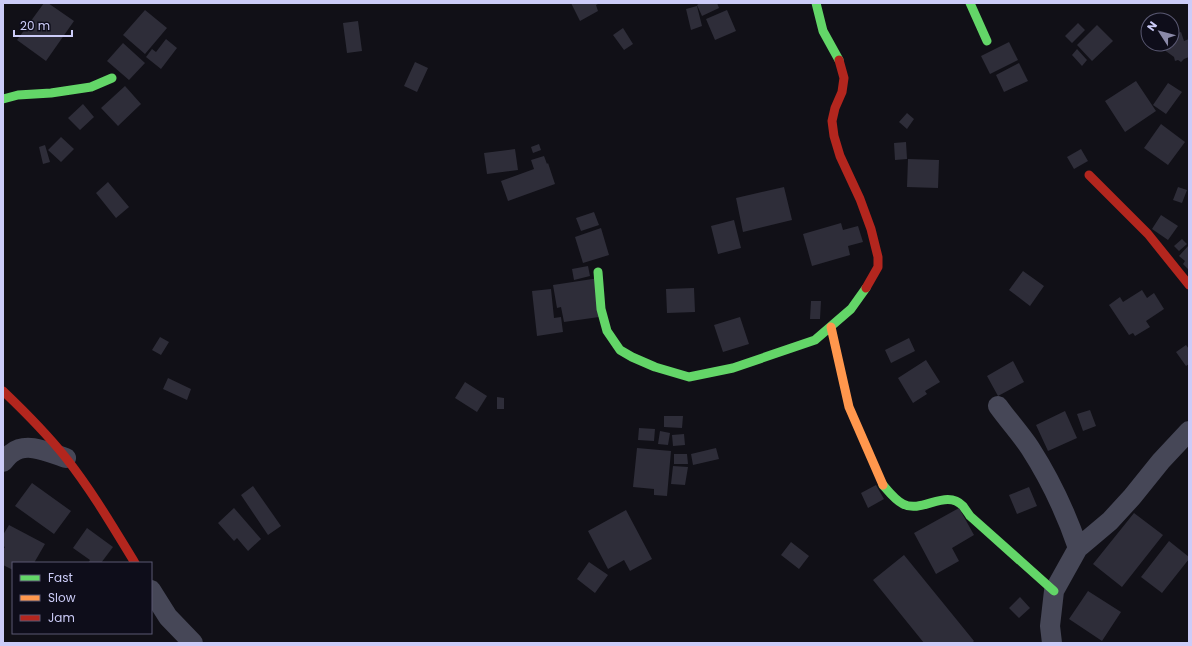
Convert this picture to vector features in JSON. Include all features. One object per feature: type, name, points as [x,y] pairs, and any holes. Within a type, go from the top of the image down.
[{"type":"street","points":[[598,272],[601,309],[607,331],[620,350],[654,367],[689,376],[733,368],[815,340],[851,309],[869,284],[878,267],[878,257],[871,230],[860,199],[840,156],[834,136],[832,121],[835,108],[842,92],[844,78],[839,59],[823,31],[816,3]]},
{"type":"street","points":[[970,3],[987,41]]},
{"type":"street","points":[[3,99],[18,95],[51,93],[91,87],[112,78]]},
{"type":"street","points":[[1089,175],[1148,234],[1189,285]]},
{"type":"street","points":[[831,327],[849,407],[883,485],[893,497],[904,504],[914,507],[926,505],[939,500],[954,501],[962,505],[970,516],[1054,591]]},
{"type":"street","points":[[3,391],[66,458],[104,510],[134,562]]},
{"type":"street","points":[[998,406],[1030,448],[1054,489],[1078,548]]},
{"type":"street","points":[[1052,643],[1050,626],[1054,591],[1078,548],[1110,521],[1132,497],[1160,461],[1189,431]]},
{"type":"street","points":[[3,462],[12,452],[24,447],[38,449],[66,458]]},
{"type":"street","points":[[152,592],[168,617],[193,643]]},
{"type":"building","points":[[44,3],[48,3],[74,21],[46,61],[17,40]]},
{"type":"building","points":[[571,3],[600,3],[596,5],[598,11],[580,21]]},
{"type":"building","points":[[700,3],[717,3],[719,8],[702,16],[697,5]]},
{"type":"building","points":[[697,6],[702,26],[691,30],[686,9]]},
{"type":"building","points":[[145,10],[167,28],[145,54],[123,35]]},
{"type":"building","points":[[727,10],[736,31],[715,40],[706,19]]},
{"type":"building","points":[[358,21],[362,51],[347,53],[343,23]]},
{"type":"building","points":[[1078,23],[1085,30],[1072,43],[1065,36]]},
{"type":"building","points":[[1097,25],[1113,41],[1092,61],[1077,45]]},
{"type":"building","points":[[623,28],[633,44],[624,50],[613,35]]},
{"type":"building","points":[[1180,32],[1184,41],[1189,39],[1189,57],[1181,62],[1178,60],[1175,61],[1174,57],[1167,52],[1180,52]]},
{"type":"building","points":[[166,39],[177,48],[161,69],[146,57],[152,49],[156,52]]},
{"type":"building","points":[[1009,42],[1018,60],[990,74],[981,56]]},
{"type":"building","points":[[123,43],[145,63],[129,80],[107,61]]},
{"type":"building","points":[[1077,49],[1087,60],[1082,66],[1072,55]]},
{"type":"building","points":[[415,62],[428,68],[417,92],[404,86]]},
{"type":"building","points":[[1019,63],[1028,81],[1004,92],[996,75]]},
{"type":"building","points":[[1136,81],[1156,111],[1125,132],[1105,101]]},
{"type":"building","points":[[1168,83],[1182,92],[1166,114],[1153,105]]},
{"type":"building","points":[[125,86],[141,104],[118,126],[101,108]]},
{"type":"building","points":[[83,104],[94,117],[80,130],[68,118]]},
{"type":"building","points":[[907,113],[914,119],[907,129],[899,122]]},
{"type":"building","points":[[1161,124],[1185,142],[1168,165],[1144,148]]},
{"type":"building","points":[[61,137],[74,149],[61,162],[48,150]]},
{"type":"building","points":[[906,142],[907,159],[895,160],[894,143]]},
{"type":"building","points":[[539,144],[541,150],[533,153],[531,147]]},
{"type":"building","points":[[45,145],[50,162],[43,164],[39,147]]},
{"type":"building","points":[[515,149],[518,170],[487,174],[484,153]]},
{"type":"building","points":[[1081,149],[1088,161],[1074,169],[1067,157]]},
{"type":"building","points":[[544,156],[555,184],[508,201],[501,181],[534,169],[531,160]]},
{"type":"building","points":[[908,159],[939,160],[938,188],[907,187]]},
{"type":"building","points":[[108,182],[129,207],[116,218],[96,193]]},
{"type":"building","points":[[784,187],[792,220],[743,232],[736,198]]},
{"type":"building","points":[[1178,187],[1187,190],[1182,203],[1173,200]]},
{"type":"building","points":[[594,212],[599,225],[581,231],[576,218]]},
{"type":"building","points":[[1161,215],[1178,226],[1168,240],[1152,229]]},
{"type":"building","points":[[734,220],[741,248],[718,254],[711,226]]},
{"type":"building","points":[[841,223],[843,230],[858,226],[863,242],[848,246],[850,255],[812,266],[803,234]]},
{"type":"building","points":[[601,228],[609,255],[583,263],[575,237]]},
{"type":"building","points":[[1182,239],[1187,244],[1179,251],[1174,246]]},
{"type":"building","points":[[1189,245],[1189,270],[1183,264],[1185,261],[1179,256]]},
{"type":"building","points":[[588,266],[590,276],[574,280],[572,269]]},
{"type":"building","points":[[1023,271],[1044,286],[1030,306],[1009,290]]},
{"type":"building","points":[[599,278],[599,317],[564,322],[561,307],[557,308],[553,285]]},
{"type":"building","points":[[694,288],[695,312],[667,313],[666,289]]},
{"type":"building","points":[[551,289],[554,318],[561,317],[563,332],[537,336],[532,291]]},
{"type":"building","points":[[1142,290],[1147,298],[1154,293],[1164,309],[1146,321],[1150,327],[1135,336],[1133,333],[1129,335],[1109,305],[1120,297],[1123,302]]},
{"type":"building","points":[[811,301],[821,301],[820,319],[810,319]]},
{"type":"building","points":[[740,317],[749,344],[723,352],[714,325]]},
{"type":"building","points":[[160,337],[169,342],[161,355],[152,350]]},
{"type":"building","points":[[909,338],[915,351],[891,363],[885,350]]},
{"type":"building","points":[[1186,345],[1189,349],[1189,364],[1186,366],[1176,352]]},
{"type":"building","points":[[926,360],[940,382],[925,391],[927,394],[913,403],[898,378]]},
{"type":"building","points":[[1013,361],[1024,382],[998,396],[987,376]]},
{"type":"building","points":[[168,378],[191,389],[187,400],[163,389]]},
{"type":"building","points":[[465,382],[487,396],[477,412],[455,398]]},
{"type":"building","points":[[497,397],[504,398],[504,409],[497,409]]},
{"type":"building","points":[[1090,410],[1096,426],[1083,431],[1077,414]]},
{"type":"building","points":[[1065,411],[1077,438],[1048,451],[1036,425]]},
{"type":"building","points":[[664,416],[683,416],[682,428],[664,427]]},
{"type":"building","points":[[639,428],[655,429],[654,441],[638,440]]},
{"type":"building","points":[[660,431],[670,433],[668,445],[658,444]]},
{"type":"building","points":[[684,434],[685,445],[673,446],[672,435]]},
{"type":"building","points":[[637,448],[671,451],[667,496],[654,495],[654,489],[633,487]]},
{"type":"building","points":[[716,448],[719,459],[693,465],[691,454]]},
{"type":"building","points":[[674,454],[687,454],[688,464],[674,464]]},
{"type":"building","points":[[673,466],[688,467],[685,485],[671,484]]},
{"type":"building","points":[[32,483],[71,511],[54,534],[15,506]]},
{"type":"building","points":[[876,485],[884,499],[868,508],[861,493]]},
{"type":"building","points":[[253,486],[281,526],[268,535],[241,495]]},
{"type":"building","points":[[1029,487],[1037,506],[1017,514],[1009,495]]},
{"type":"building","points":[[234,508],[261,539],[248,551],[237,538],[234,541],[218,523]]},
{"type":"building","points":[[959,508],[974,535],[952,548],[959,561],[936,574],[914,533]]},
{"type":"building","points":[[626,510],[652,559],[630,571],[624,560],[608,569],[588,531]]},
{"type":"building","points":[[1134,513],[1163,535],[1122,587],[1093,564]]},
{"type":"building","points":[[9,525],[45,544],[35,562],[12,562],[12,570],[3,565],[3,550],[5,547],[3,546],[3,535]]},
{"type":"building","points":[[87,528],[113,547],[102,562],[89,562],[90,560],[73,548]]},
{"type":"building","points":[[1169,541],[1189,557],[1189,559],[1162,593],[1141,577]]},
{"type":"building","points":[[791,542],[809,556],[799,569],[781,555]]},
{"type":"building","points":[[904,555],[974,641],[972,643],[924,643],[873,580]]},
{"type":"building","points":[[589,562],[608,575],[595,593],[577,579]]},
{"type":"building","points":[[1088,591],[1121,612],[1102,641],[1069,619]]},
{"type":"building","points":[[1020,597],[1030,608],[1019,618],[1009,608]]},
{"type":"traffic: fast","points":[[816,3],[823,31],[839,60]]},
{"type":"traffic: fast","points":[[970,3],[987,41]]},
{"type":"traffic: fast","points":[[3,99],[18,95],[51,93],[91,87],[112,78]]},
{"type":"traffic: fast","points":[[598,272],[601,309],[607,331],[620,350],[655,367],[689,377],[733,368],[815,340],[851,309],[866,288]]},
{"type":"traffic: fast","points":[[883,485],[897,500],[910,506],[918,506],[942,500],[956,501],[963,506],[970,516],[1054,591]]},
{"type":"traffic: slow","points":[[831,327],[849,407],[883,485]]},
{"type":"traffic: jam","points":[[839,60],[844,78],[842,92],[835,108],[832,121],[834,136],[840,156],[860,199],[871,229],[878,257],[878,267],[866,288]]},
{"type":"traffic: jam","points":[[1089,175],[1148,234],[1189,285]]},
{"type":"traffic: jam","points":[[3,391],[36,423],[76,471],[134,562]]}]
